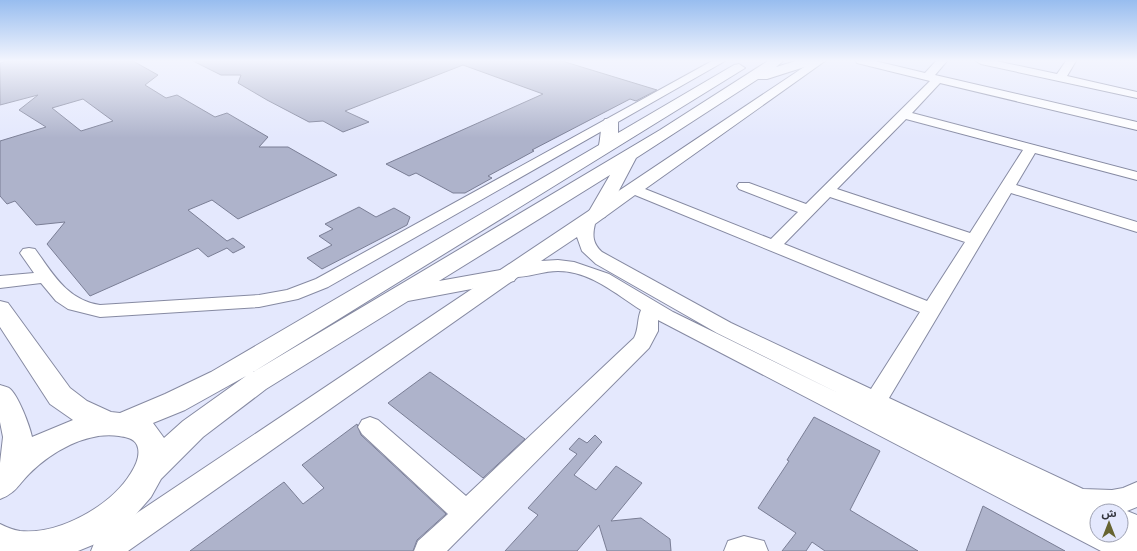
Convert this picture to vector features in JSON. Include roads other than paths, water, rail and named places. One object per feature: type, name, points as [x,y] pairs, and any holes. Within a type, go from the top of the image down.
[{"type":"main road","points":[[8,476],[37,450],[61,436],[84,428],[116,423],[175,402],[220,379],[708,87]]},
{"type":"main road","points":[[0,540],[7,545],[29,550],[63,541],[82,534],[106,520],[126,503],[141,486],[151,469],[193,429],[236,396],[630,154],[737,87]]},
{"type":"main road","points":[[606,147],[610,134],[610,122]]},
{"type":"main road","points":[[593,216],[630,154]]},
{"type":"main road","points":[[396,297],[506,276]]},
{"type":"main road","points":[[0,309],[60,396],[73,407],[88,416],[143,432],[149,438],[153,447],[151,469]]},
{"type":"main road","points":[[2,405],[14,419],[18,433],[19,449],[8,476]]},
{"type":"street","points":[[29,253],[65,300],[71,305],[79,308],[100,311],[259,301],[291,295],[322,283],[674,87]]},
{"type":"street","points":[[105,551],[782,87]]},
{"type":"street","points":[[773,246],[903,114],[926,87]]},
{"type":"street","points":[[970,87],[1137,126]]},
{"type":"street","points":[[1099,87],[1137,95]]},
{"type":"street","points":[[903,114],[1137,176]]},
{"type":"street","points":[[876,401],[1031,148]]},
{"type":"street","points":[[744,186],[808,210]]},
{"type":"street","points":[[1007,187],[1137,226]]},
{"type":"street","points":[[633,189],[932,310]]},
{"type":"street","points":[[827,191],[975,240]]},
{"type":"street","points":[[593,216],[584,230],[589,261],[598,274],[652,308],[1089,531]]},
{"type":"street","points":[[506,276],[550,265],[589,261],[1089,505]]},
{"type":"street","points":[[0,282],[46,277]]},
{"type":"street","points":[[428,551],[642,343],[648,331],[648,316],[652,308]]},
{"type":"street","points":[[370,427],[466,513]]},
{"type":"street","points":[[1075,498],[1097,502],[1116,502],[1137,494]]},
{"type":"street","points":[[1113,543],[1129,551]]},
{"type":"street","points":[[738,551],[744,549],[754,551]]}]
